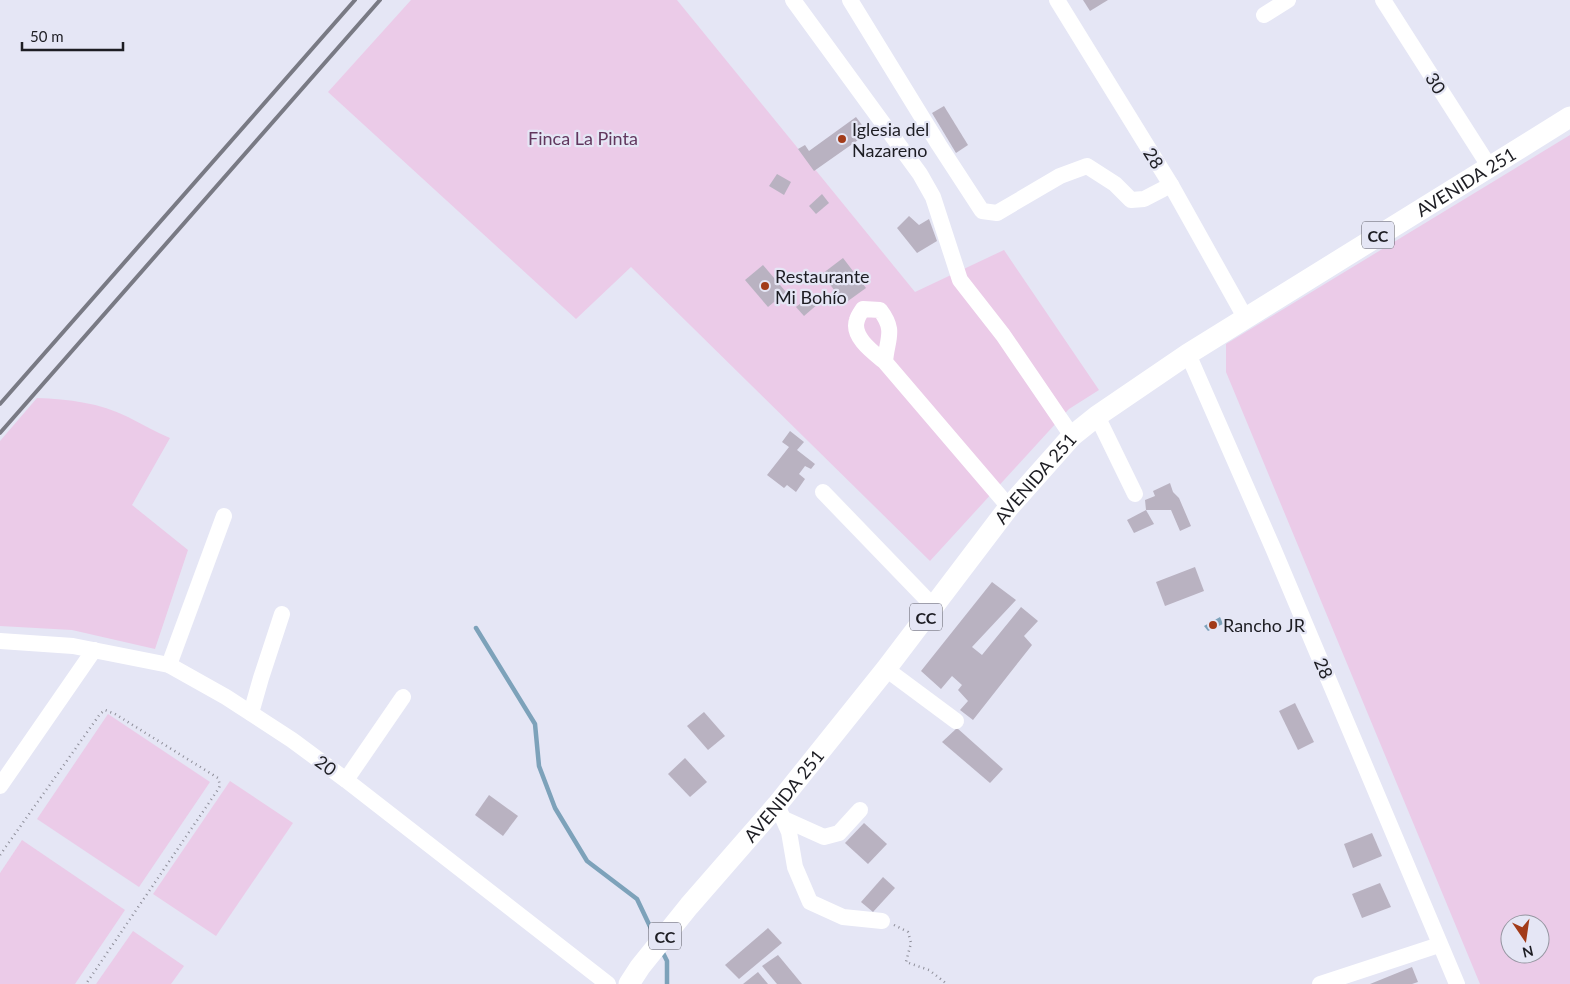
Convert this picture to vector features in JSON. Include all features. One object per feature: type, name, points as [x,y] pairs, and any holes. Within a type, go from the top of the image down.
[{"type":"main road","name":"AVENIDA 251","points":[[634,975],[689,906],[781,812],[886,669],[1009,507],[1072,436],[1097,416],[1188,354],[1488,166],[1570,117]]},
{"type":"street","points":[[793,0],[920,174],[933,196],[960,280],[1003,335],[1072,436]]},
{"type":"street","points":[[850,0],[982,211],[997,213],[1060,176],[1087,166],[1115,184],[1131,200],[1144,200],[1171,185]]},
{"type":"street","name":"28","points":[[1056,0],[1171,185],[1246,319]]},
{"type":"street","points":[[1264,15],[1288,0]]},
{"type":"street","name":"30","points":[[1383,0],[1488,166]]},
{"type":"street","name":"28","points":[[1188,354],[1273,548],[1457,984]]},
{"type":"street","points":[[885,362],[1009,507]]},
{"type":"street","points":[[1097,416],[1135,494]]},
{"type":"street","points":[[823,492],[934,607]]},
{"type":"street","points":[[169,665],[224,516]]},
{"type":"street","points":[[251,713],[282,614]]},
{"type":"street","name":"20","points":[[0,641],[74,646],[169,665],[226,697],[292,740],[346,780],[608,984]]},
{"type":"street","points":[[0,786],[94,650]]},
{"type":"street","points":[[886,669],[956,721]]},
{"type":"street","points":[[346,780],[403,697]]},
{"type":"street","points":[[781,812],[824,837],[839,834],[860,810]]},
{"type":"street","points":[[781,812],[789,832],[795,867],[810,902],[843,916],[882,920]]},
{"type":"street","points":[[1320,984],[1440,945]]},
{"type":"path","points":[[0,855],[100,714],[106,710],[218,778],[219,788],[86,984]]},
{"type":"path","points":[[882,920],[908,932],[911,943],[906,962],[929,970],[947,984]]},
{"type":"green space","name":"Finca La Pinta","points":[[411,0],[677,0],[915,292],[1004,250],[1099,390],[1069,409],[930,561],[631,267],[576,319],[328,92]]},
{"type":"green space","points":[[1570,135],[1570,984],[1480,984],[1226,372],[1226,344]]},
{"type":"green space","points":[[37,398],[61,399],[106,408],[170,438],[132,505],[188,550],[155,649],[72,630],[0,626],[0,441]]},
{"type":"green space","points":[[108,714],[210,782],[139,887],[37,819]]},
{"type":"green space","points":[[230,781],[293,823],[216,936],[153,894]]},
{"type":"green space","points":[[22,840],[125,910],[75,984],[0,984],[0,873]]},
{"type":"green space","points":[[133,931],[184,966],[171,984],[96,984]]},
{"type":"water","name":"Rancho JR","points":[[1220,617],[1223,624],[1208,631],[1204,626]]},
{"type":"building","points":[[1083,0],[1108,0],[1090,11]]},
{"type":"building","points":[[944,106],[968,145],[956,153],[932,113]]},
{"type":"building","name":"Iglesia del Nazareno","points":[[856,117],[868,133],[814,171],[798,149],[805,145],[809,151]]},
{"type":"building","points":[[777,174],[791,182],[784,195],[769,186]]},
{"type":"building","points":[[822,194],[829,203],[816,214],[809,206]]},
{"type":"building","points":[[909,216],[919,225],[929,219],[937,241],[917,253],[897,228]]},
{"type":"building","points":[[843,258],[866,288],[848,301],[845,297],[841,299],[822,274]]},
{"type":"building","name":"Restaurante Mi Bohío","points":[[763,265],[786,292],[768,307],[745,280]]},
{"type":"building","points":[[812,294],[819,303],[804,316],[796,307]]},
{"type":"building","points":[[790,431],[804,442],[797,450],[815,464],[811,469],[805,466],[799,474],[805,479],[796,492],[787,485],[784,488],[767,475],[789,447],[782,442]]},
{"type":"building","points":[[1170,483],[1173,492],[1179,498],[1191,526],[1180,531],[1171,510],[1146,510],[1145,500],[1155,496],[1153,491]]},
{"type":"building","points":[[1146,510],[1154,524],[1134,533],[1127,520]]},
{"type":"building","points":[[1195,567],[1204,591],[1165,606],[1156,582]]},
{"type":"building","points":[[992,582],[1016,600],[972,647],[982,655],[1021,607],[1038,621],[1024,636],[1032,645],[973,720],[960,710],[968,701],[958,690],[962,685],[952,676],[941,689],[921,671]]},
{"type":"building","points":[[1295,703],[1314,742],[1298,750],[1279,711]]},
{"type":"building","points":[[704,712],[725,736],[708,750],[687,726]]},
{"type":"building","points":[[957,728],[1003,769],[990,783],[942,742]]},
{"type":"building","points":[[685,758],[707,782],[690,797],[668,774]]},
{"type":"building","points":[[489,795],[518,816],[503,836],[475,815]]},
{"type":"building","points":[[864,823],[887,844],[868,864],[845,843]]},
{"type":"building","points":[[1372,833],[1382,856],[1353,868],[1344,844]]},
{"type":"building","points":[[883,877],[895,888],[873,912],[861,902]]},
{"type":"building","points":[[1380,883],[1391,907],[1362,918],[1352,894]]},
{"type":"building","points":[[768,928],[782,943],[739,979],[725,965]]},
{"type":"building","points":[[778,955],[802,984],[777,984],[762,966]]},
{"type":"building","points":[[1412,967],[1418,982],[1412,984],[1370,984]]},
{"type":"building","points":[[758,972],[768,984],[743,984]]},
{"type":"waterway","points":[[476,628],[535,724],[539,766],[555,808],[587,861],[637,899],[655,937]]},
{"type":"waterway","points":[[662,951],[667,961],[667,984]]},
{"type":"railway","points":[[0,404],[355,0]]},
{"type":"railway","points":[[0,433],[380,0]]},
{"type":"place","name":"Iglesia del Nazareno","points":[[842,139]]},
{"type":"place","name":"Restaurante Mi Bohío","points":[[765,286]]},
{"type":"place","name":"Rancho JR","points":[[1213,625]]}]
